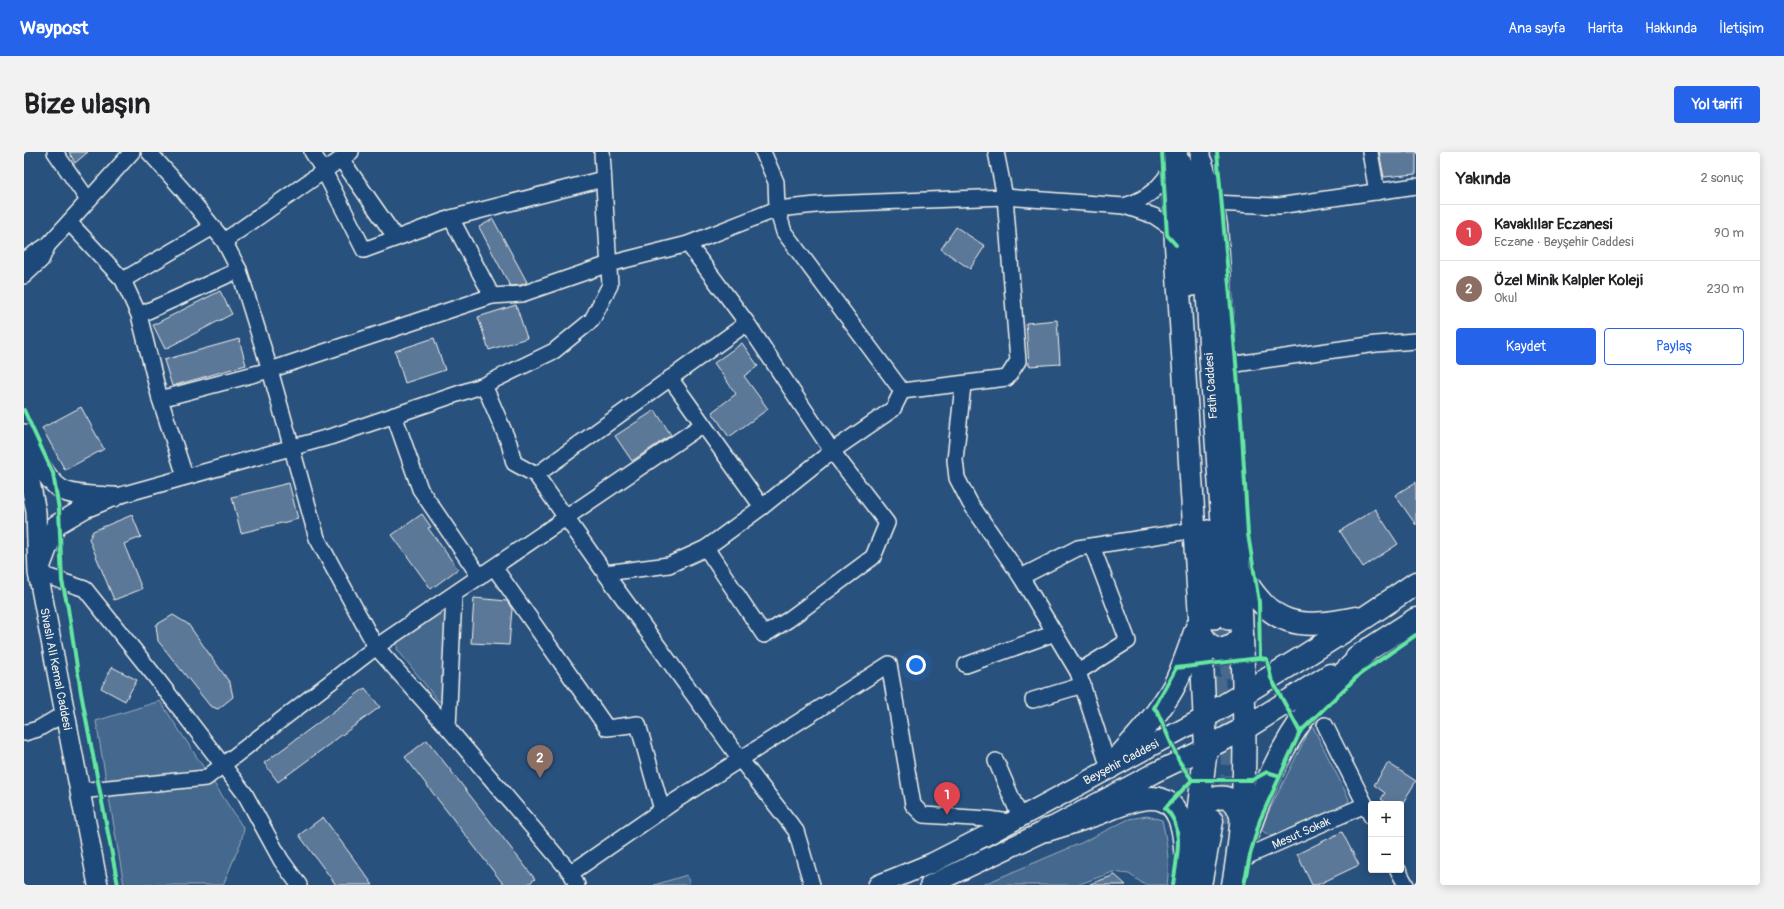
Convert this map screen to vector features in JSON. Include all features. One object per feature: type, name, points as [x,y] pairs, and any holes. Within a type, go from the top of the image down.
[{"type":"highway","points":[[1177,156],[1175,230],[1195,530],[1217,625],[1244,694],[1244,729],[1220,820],[1200,885]]},
{"type":"highway","points":[[1109,768],[1166,700],[1183,667],[1217,625],[1240,572],[1216,226],[1213,203],[1200,158]]},
{"type":"highway","points":[[1240,572],[1259,602],[1275,614],[1299,624],[1324,624],[1369,615]]},
{"type":"highway","name":"Beyşehir Caddesi","points":[[1205,717],[1298,661],[1416,583]]},
{"type":"highway","name":"Beyşehir Caddesi","points":[[1206,748],[1244,729],[1416,619]]},
{"type":"highway","points":[[1217,625],[1205,717],[1206,748],[1220,820],[1237,863]]},
{"type":"highway","points":[[1233,885],[1237,863],[1253,816],[1284,748],[1309,710],[1323,694],[1369,649]]},
{"type":"highway","points":[[1298,661],[1291,667],[1287,675],[1291,688],[1301,691],[1310,688]]},
{"type":"highway","points":[[1047,830],[1130,801],[1146,797],[1165,801],[1178,815],[1183,828],[1185,849],[1183,885]]},
{"type":"highway","points":[[1183,885],[1220,820]]},
{"type":"highway","points":[[1215,885],[1220,820]]},
{"type":"main road","name":"Fatih Caddesi","points":[[1177,156],[1188,210],[1217,625]]},
{"type":"main road","name":"Fatih Caddesi","points":[[1200,158],[1209,357],[1217,625]]},
{"type":"main road","points":[[24,434],[45,473],[59,488],[68,493],[114,497]]},
{"type":"main road","name":"Sivaslı Ali Kemal Caddesi","points":[[24,452],[36,512],[27,564],[85,885]]},
{"type":"main road","points":[[27,564],[56,526],[85,508],[114,497]]},
{"type":"main road","name":"Sivaslı Ali Kemal Caddesi","points":[[27,564],[79,791],[98,885]]},
{"type":"main road","name":"Beyşehir Caddesi","points":[[878,885],[932,863],[1205,717]]},
{"type":"main road","name":"Beyşehir Caddesi","points":[[930,885],[1047,830],[1154,773],[1206,748]]},
{"type":"main road","points":[[1143,750],[1150,750],[1158,759],[1157,768],[1154,773]]},
{"type":"street","points":[[55,152],[88,200]]},
{"type":"street","points":[[24,260],[49,244],[132,152]]},
{"type":"street","points":[[149,152],[183,190],[224,241],[239,270],[270,370],[317,538],[376,647],[448,728],[574,879],[662,810],[889,664],[913,806],[923,815],[1014,820],[996,761]]},
{"type":"street","points":[[312,152],[324,171],[364,250],[451,218],[603,179]]},
{"type":"street","points":[[114,497],[333,436],[484,385],[554,351],[592,320],[610,285],[602,152]]},
{"type":"street","points":[[763,152],[776,182],[777,209],[784,232],[902,391]]},
{"type":"street","points":[[902,391],[964,385],[1007,378],[1018,362],[1006,197],[996,152]]},
{"type":"street","points":[[1370,152],[1377,192]]},
{"type":"street","points":[[224,241],[346,156],[396,238]]},
{"type":"street","points":[[1124,206],[1142,200],[1151,195],[1164,182],[1177,156]]},
{"type":"street","points":[[1213,203],[1278,206],[1416,186]]},
{"type":"street","points":[[160,399],[270,370],[492,296],[522,294],[608,264],[688,244],[777,209],[826,204],[1006,197],[1124,206],[1154,216],[1175,230]]},
{"type":"street","points":[[451,218],[492,296]]},
{"type":"street","points":[[69,222],[122,280],[139,315],[160,399],[185,476]]},
{"type":"street","points":[[122,280],[212,227]]},
{"type":"street","points":[[24,276],[41,260],[49,244]]},
{"type":"street","points":[[688,244],[747,323],[832,451],[887,523],[873,557],[788,620],[764,635],[706,548]]},
{"type":"street","points":[[139,315],[239,270]]},
{"type":"street","points":[[536,475],[747,323]]},
{"type":"street","points":[[1236,364],[1376,344],[1416,341]]},
{"type":"street","points":[[670,378],[702,425],[762,507]]},
{"type":"street","points":[[484,385],[509,443],[514,463],[536,475],[740,760],[796,831],[812,885]]},
{"type":"street","points":[[964,385],[955,460],[958,478],[970,503],[1021,577],[1081,678],[1109,768]]},
{"type":"street","points":[[605,573],[669,565],[706,548],[762,507],[832,451],[893,409],[902,391]]},
{"type":"street","points":[[394,415],[420,489],[480,578]]},
{"type":"street","points":[[79,791],[206,778],[376,647],[480,578],[702,425]]},
{"type":"street","points":[[1021,577],[1078,548],[1195,530]]},
{"type":"street","points":[[1033,700],[1081,678],[1128,641],[1092,546]]},
{"type":"street","points":[[27,564],[85,589],[154,675],[244,794],[281,860],[299,885]]},
{"type":"street","points":[[494,567],[607,728],[638,724],[662,810]]},
{"type":"street","points":[[448,728],[454,595]]},
{"type":"street","points":[[966,665],[1055,633]]},
{"type":"street","points":[[24,733],[38,729],[55,719]]},
{"type":"street","points":[[1325,725],[1368,811]]},
{"type":"street","name":"Mesut Sokak","points":[[1237,863],[1250,855],[1368,811]]},
{"type":"street","points":[[1400,873],[1406,885]]},
{"type":"shaded area","points":[[443,609],[450,614],[446,702],[438,701],[397,649],[398,639]]},
{"type":"shaded area","points":[[160,701],[244,829],[241,842],[223,885],[124,885],[96,721]]},
{"type":"shaded area","points":[[1312,725],[1349,799],[1347,806],[1271,837],[1260,829]]},
{"type":"shaded area","points":[[1147,816],[1162,820],[1168,852],[1167,885],[1145,885],[1129,874],[1113,872],[1077,885],[982,885],[1081,843],[1129,819]]},
{"type":"shaded area","points":[[687,875],[690,885],[654,885]]},
{"type":"building","points":[[69,152],[88,152],[75,163]]},
{"type":"building","points":[[1379,152],[1416,152],[1416,174],[1384,177]]},
{"type":"building","points":[[493,219],[527,282],[521,285],[510,286],[479,227]]},
{"type":"building","points":[[956,227],[985,246],[970,269],[941,249]]},
{"type":"building","points":[[220,291],[232,314],[165,349],[153,325]]},
{"type":"building","points":[[516,305],[527,338],[489,350],[478,317]]},
{"type":"building","points":[[1057,320],[1060,364],[1029,366],[1026,323]]},
{"type":"building","points":[[434,338],[445,370],[405,383],[395,351]]},
{"type":"building","points":[[239,339],[246,365],[172,386],[164,360]]},
{"type":"building","points":[[742,343],[758,366],[744,376],[768,409],[729,437],[712,412],[736,394],[714,363]]},
{"type":"building","points":[[81,407],[104,449],[65,470],[42,428]]},
{"type":"building","points":[[655,410],[671,435],[632,461],[615,436]]},
{"type":"building","points":[[1416,482],[1416,525],[1395,495]]},
{"type":"building","points":[[289,483],[298,519],[241,533],[232,497]]},
{"type":"building","points":[[1375,509],[1398,544],[1363,567],[1340,531]]},
{"type":"building","points":[[422,514],[431,527],[428,528],[458,569],[431,589],[392,535]]},
{"type":"building","points":[[132,515],[141,537],[124,544],[142,589],[114,600],[89,539],[93,531]]},
{"type":"building","points":[[474,598],[507,601],[512,609],[509,645],[471,643]]},
{"type":"building","points":[[173,615],[188,624],[230,683],[233,697],[218,709],[210,706],[158,641],[156,625]]},
{"type":"building","points":[[112,667],[137,680],[125,701],[101,688]]},
{"type":"building","points":[[365,688],[380,707],[278,782],[264,763]]},
{"type":"building","points":[[427,740],[535,879],[527,885],[504,885],[405,757]]},
{"type":"building","points":[[1388,763],[1416,781],[1404,801],[1384,801],[1381,799],[1385,793],[1374,785]]},
{"type":"building","points":[[323,817],[373,885],[336,885],[299,835]]},
{"type":"building","points":[[1342,832],[1359,865],[1317,885],[1312,885],[1297,854]]},
{"type":"building","points":[[1115,875],[1126,885],[1090,885],[1090,884]]},
{"type":"tunnel","points":[[1214,619],[1218,755]]},
{"type":"tunnel","points":[[1226,823],[1230,772],[1231,722],[1228,620]]},
{"type":"cycle path","points":[[1162,152],[1167,235],[1176,245]]},
{"type":"cycle path","points":[[1217,152],[1241,418],[1248,534],[1259,602],[1260,658],[1267,659],[1271,678],[1300,732]]},
{"type":"cycle path","points":[[24,410],[53,473],[59,510],[62,581],[68,608],[81,693],[118,885]]},
{"type":"cycle path","points":[[1244,885],[1250,855],[1260,820],[1300,732],[1360,674],[1416,635]]},
{"type":"cycle path","points":[[1192,780],[1179,761],[1157,711],[1154,708],[1176,668],[1260,658]]},
{"type":"cycle path","points":[[1173,885],[1178,835],[1176,825],[1165,808],[1192,780],[1252,780],[1267,772],[1280,776]]},
{"type":"place","name":"Özel Minik Kalpler Koleji","points":[[540,778]]},
{"type":"place","name":"Kavaklılar Eczanesi","points":[[947,815]]}]
